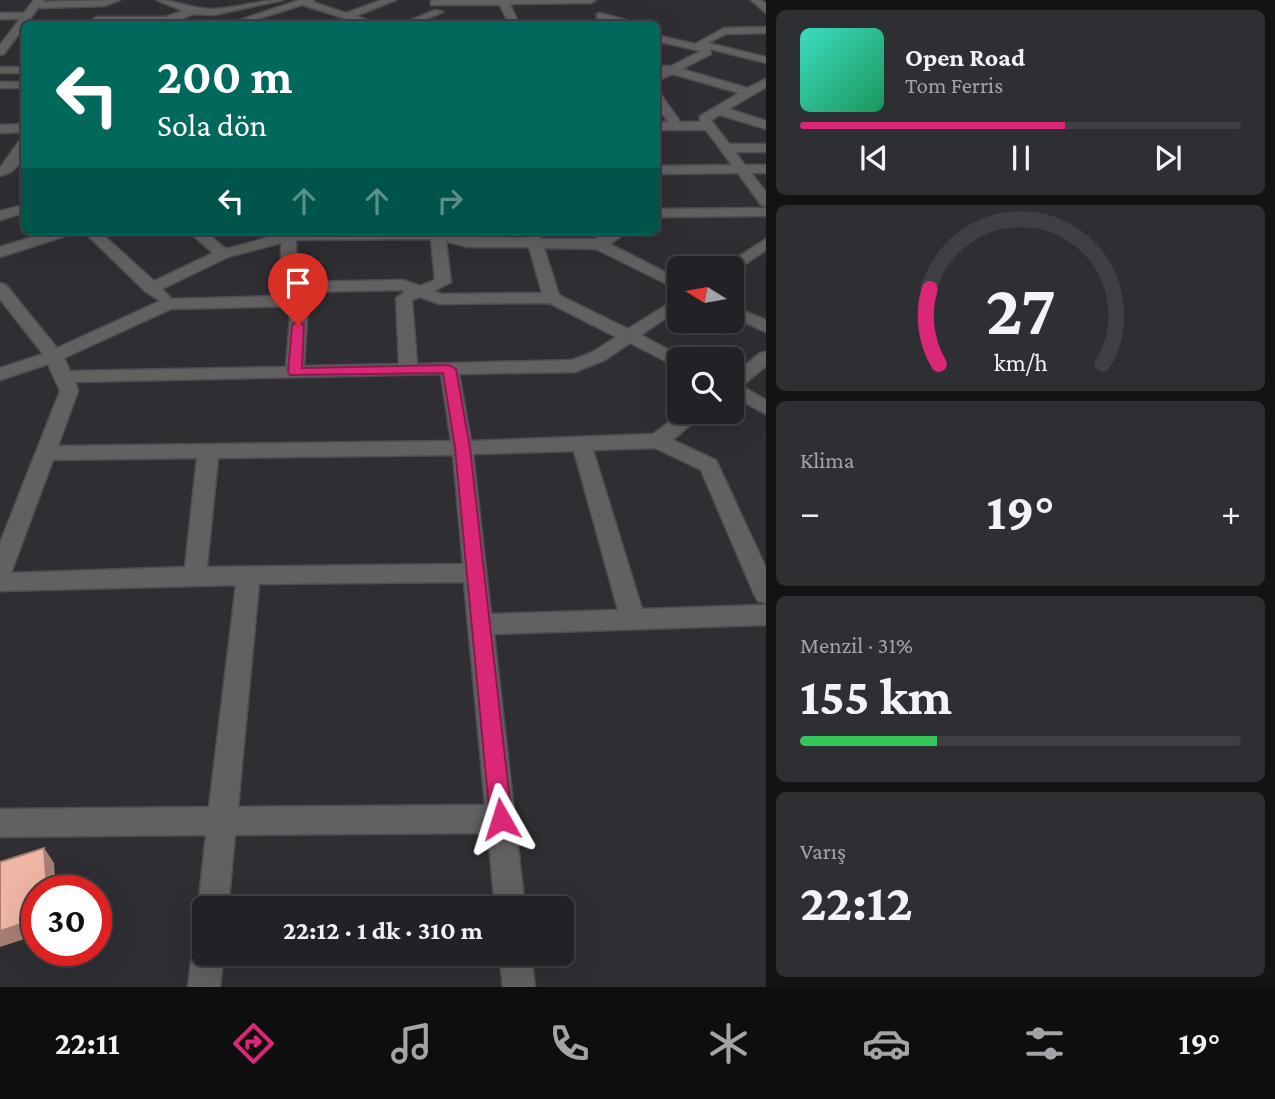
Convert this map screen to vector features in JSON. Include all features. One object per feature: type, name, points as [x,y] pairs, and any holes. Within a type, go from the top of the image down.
[{"type":"street","points":[[24,21],[37,2],[104,3],[115,0]]},
{"type":"street","points":[[162,0],[192,11],[214,12],[278,0]]},
{"type":"street","points":[[244,0],[256,5]]},
{"type":"street","points":[[345,16],[391,0]]},
{"type":"street","points":[[411,21],[434,5],[591,0],[603,20]]},
{"type":"street","points":[[259,21],[306,1],[361,21]]},
{"type":"street","points":[[504,2],[513,21]]},
{"type":"street","points":[[98,21],[104,3]]},
{"type":"street","points":[[167,21],[192,11]]},
{"type":"street","points":[[0,16],[21,22]]},
{"type":"street","points":[[21,26],[3,52],[21,58]]},
{"type":"street","points":[[660,76],[707,51],[700,43],[724,31],[766,30]]},
{"type":"street","points":[[660,39],[690,47],[712,46],[766,60]]},
{"type":"street","points":[[660,67],[748,92]]},
{"type":"street","points":[[0,70],[21,70]]},
{"type":"street","points":[[660,127],[706,122],[718,110],[766,82]]},
{"type":"street","points":[[0,85],[21,85]]},
{"type":"street","points":[[660,102],[673,120]]},
{"type":"street","points":[[718,110],[766,125]]},
{"type":"street","points":[[660,120],[706,122]]},
{"type":"street","points":[[706,122],[766,202]]},
{"type":"street","points":[[0,129],[21,128]]},
{"type":"street","points":[[4,171],[21,148]]},
{"type":"street","points":[[725,148],[766,148]]},
{"type":"street","points":[[660,170],[766,169]]},
{"type":"street","points":[[0,216],[21,210]]},
{"type":"street","points":[[660,213],[766,212]]},
{"type":"street","points":[[0,251],[54,235]]},
{"type":"street","points":[[94,235],[168,303]]},
{"type":"street","points":[[200,235],[223,254]]},
{"type":"street","points":[[151,288],[223,254],[299,235]]},
{"type":"street","points":[[408,370],[404,298],[443,282],[428,235]]},
{"type":"street","points":[[436,235],[467,242],[533,237],[599,244],[667,279]]},
{"type":"street","points":[[599,244],[614,235]]},
{"type":"street","points":[[288,236],[294,294],[295,372]]},
{"type":"street","points":[[533,237],[552,298]]},
{"type":"street","points":[[744,258],[766,243]]},
{"type":"street","points":[[0,374],[54,356],[168,303],[403,285],[439,299],[552,298],[667,355]]},
{"type":"street","points":[[0,288],[7,307],[54,356],[69,391],[0,572]]},
{"type":"street","points":[[64,377],[575,366],[599,356],[667,310]]},
{"type":"street","points":[[744,317],[766,327]]},
{"type":"street","points":[[744,376],[766,356]]},
{"type":"street","points":[[449,369],[462,448],[509,896]]},
{"type":"street","points":[[744,394],[766,408]]},
{"type":"street","points":[[658,441],[680,424]]},
{"type":"street","points":[[46,453],[208,453],[658,441],[709,465],[763,583]]},
{"type":"street","points":[[582,445],[633,619]]},
{"type":"street","points":[[195,576],[208,453]]},
{"type":"street","points":[[0,582],[195,576],[475,573]]},
{"type":"street","points":[[214,896],[248,576]]},
{"type":"street","points":[[481,624],[766,615]]},
{"type":"street","points":[[0,823],[501,819]]},
{"type":"street","points":[[204,987],[207,966]]},
{"type":"street","points":[[516,966],[519,987]]},
{"type":"building","points":[[44,848],[46,875],[21,875],[21,924],[0,931],[0,862]]},
{"type":"route","points":[[298,325],[295,372],[449,369],[462,448],[501,819]]}]
